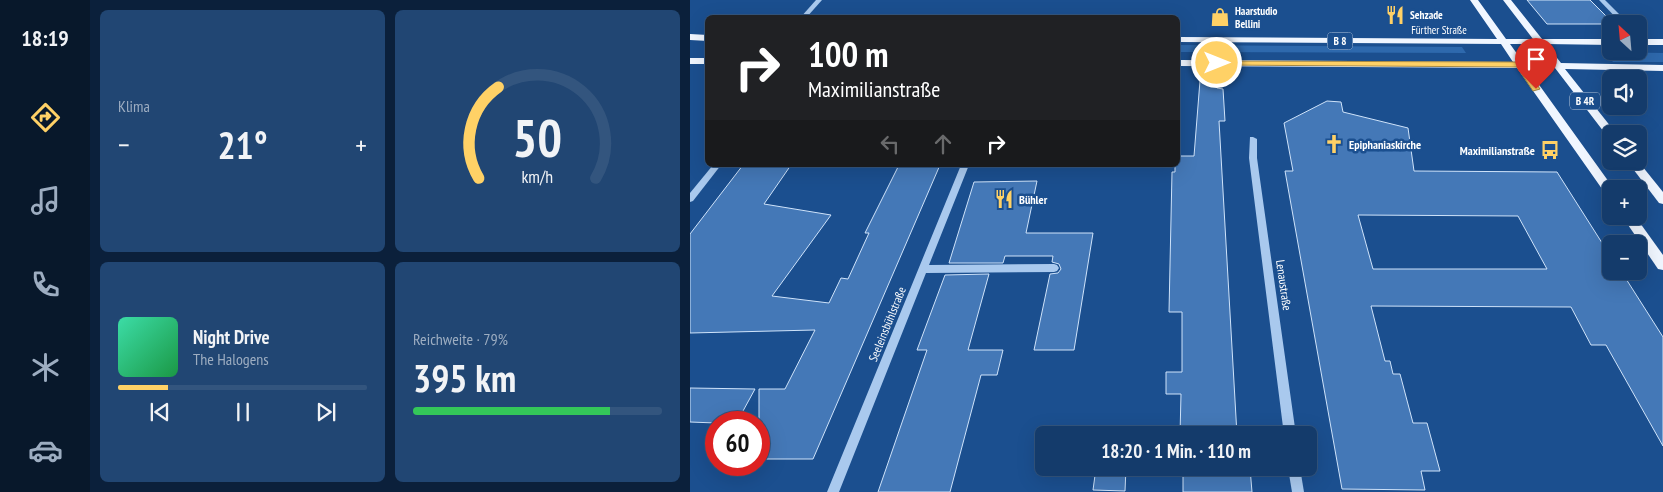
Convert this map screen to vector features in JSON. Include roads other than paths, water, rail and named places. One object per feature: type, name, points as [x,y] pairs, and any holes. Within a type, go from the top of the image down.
[{"type":"main road","name":"B 4R","points":[[1474,0],[1602,180]]},
{"type":"main road","name":"B 4R","points":[[1507,0],[1604,125]]},
{"type":"main road","points":[[690,38],[705,38]]},
{"type":"main road","name":"Fürther Straße","points":[[1180,40],[1602,42]]},
{"type":"main road","points":[[1648,41],[1663,42]]},
{"type":"main road","points":[[690,61],[705,61]]},
{"type":"main road","name":"B 8","points":[[1180,63],[1519,65]]},
{"type":"main road","points":[[1519,65],[1663,68]]},
{"type":"main road","points":[[1639,170],[1663,200]]},
{"type":"main road","points":[[1634,225],[1663,265]]},
{"type":"street","points":[[805,15],[819,0]]},
{"type":"street","points":[[1602,0],[1617,15]]},
{"type":"street","name":"Lenaustraße","points":[[1253,139],[1253,158],[1289,426]]},
{"type":"street","points":[[690,199],[715,167]]},
{"type":"street","name":"Seeleinsbühlstraße","points":[[833,492],[964,167]]},
{"type":"street","points":[[923,269],[1054,268]]},
{"type":"street","points":[[1295,476],[1298,492]]},
{"type":"place","name":"Sehzade","points":[[1395,15]]},
{"type":"place","name":"Haarstudio Bellini","points":[[1220,17]]},
{"type":"place","name":"Epiphaniaskirche","points":[[1334,144]]},
{"type":"place","name":"Maximilianstraße","points":[[1550,150]]},
{"type":"place","name":"Bühler","points":[[1004,199]]}]
